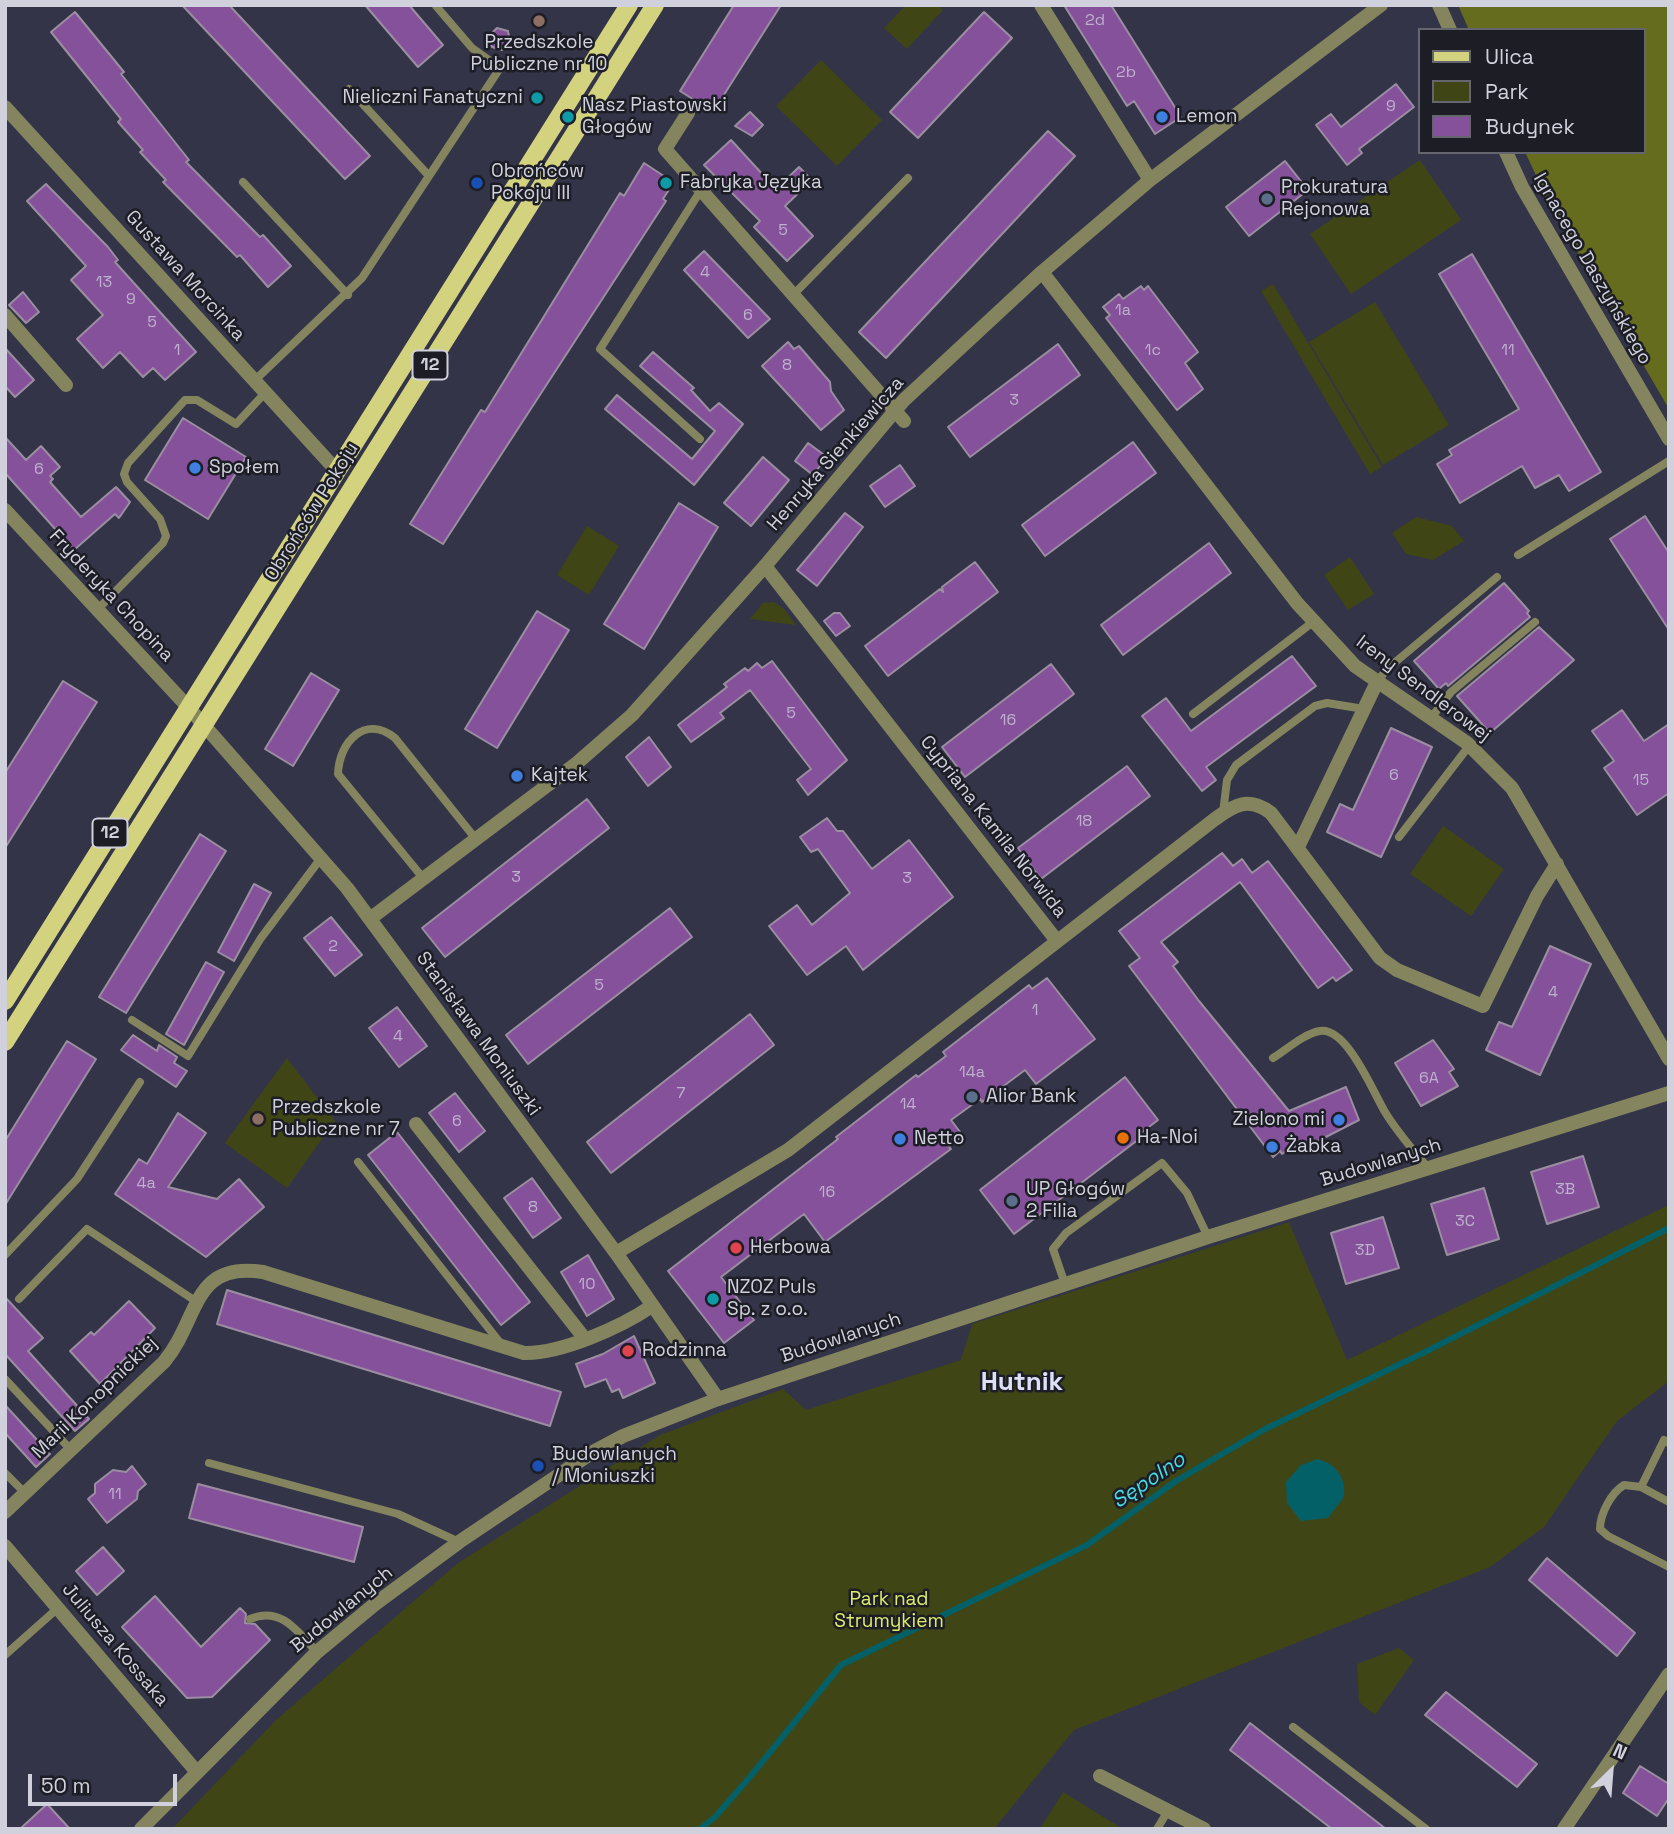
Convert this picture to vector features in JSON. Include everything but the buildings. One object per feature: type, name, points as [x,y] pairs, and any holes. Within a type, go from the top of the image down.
[{"type":"main road","name":"Obrońców Pokoju","points":[[5,1001],[629,5]]},
{"type":"main road","name":"Obrońców Pokoju","points":[[5,1042],[655,5]]},
{"type":"street","points":[[1041,5],[1150,180]]},
{"type":"street","name":"Henryka Sienkiewicza","points":[[371,918],[577,762],[632,715],[899,416],[1042,272],[1150,180],[1381,5]]},
{"type":"street","points":[[1439,5],[1449,28]]},
{"type":"street","name":"Gustawa Morcinka","points":[[5,107],[337,471]]},
{"type":"street","points":[[688,113],[665,149],[899,416]]},
{"type":"street","name":"Ignacego Daszyńskiego","points":[[1507,154],[1522,187],[1669,439]]},
{"type":"street","name":"Ireny Sendlerowej","points":[[1042,272],[1313,622],[1355,666],[1469,746],[1512,788],[1669,1059]]},
{"type":"street","points":[[5,316],[66,384]]},
{"type":"street","name":"Fryderyka Chopina","points":[[5,510],[188,707]]},
{"type":"street","name":"Cypriana Kamila Norwida","points":[[765,566],[1057,941],[1223,813],[1240,803],[1262,806],[1298,847],[1380,958],[1397,970],[1483,1006],[1537,896],[1558,864]]},
{"type":"street","points":[[1298,847],[1377,682]]},
{"type":"street","name":"Stanisława Moniuszki","points":[[188,707],[371,918],[616,1253],[718,1399]]},
{"type":"street","points":[[616,1253],[788,1150],[1057,941]]},
{"type":"street","name":"Budowlanych","points":[[141,1829],[196,1770],[317,1651],[458,1542],[593,1452],[623,1436],[718,1399],[1208,1237],[1669,1093]]},
{"type":"street","points":[[416,1124],[585,1339]]},
{"type":"street","name":"Marii Konopnickiej","points":[[5,1512],[164,1362],[177,1345],[197,1302],[217,1277],[237,1269],[248,1270],[524,1353],[540,1354],[585,1339],[652,1306]]},
{"type":"street","name":"Juliusza Kossaka","points":[[5,1546],[196,1770]]},
{"type":"street","points":[[1564,1829],[1669,1674]]},
{"type":"street","points":[[1100,1776],[1204,1829]]},
{"type":"lane","points":[[254,381],[348,295],[362,278],[500,68],[472,48],[436,6]]},
{"type":"lane","points":[[349,89],[429,176]]},
{"type":"lane","points":[[793,295],[908,178]]},
{"type":"lane","points":[[243,182],[348,295]]},
{"type":"lane","points":[[700,439],[600,349],[701,190]]},
{"type":"lane","points":[[97,610],[163,543],[166,536],[160,519],[127,482],[124,474],[128,463],[185,400],[197,400],[236,424],[265,393]]},
{"type":"lane","points":[[1518,555],[1669,461]]},
{"type":"lane","points":[[1377,682],[1387,669],[1497,578]]},
{"type":"lane","points":[[1193,714],[1313,622]]},
{"type":"lane","points":[[1431,719],[1451,692],[1535,622]]},
{"type":"lane","points":[[1223,813],[1227,780],[1236,765],[1315,706],[1327,703],[1364,709]]},
{"type":"lane","points":[[423,878],[338,774],[338,761],[345,746],[361,732],[374,727],[395,738],[475,838]]},
{"type":"lane","points":[[1399,837],[1469,746]]},
{"type":"lane","points":[[132,1020],[188,1056],[261,938],[321,858]]},
{"type":"lane","points":[[1273,1058],[1315,1032],[1330,1032],[1338,1037],[1358,1064],[1394,1125],[1427,1168]]},
{"type":"lane","points":[[5,1255],[77,1179],[140,1082]]},
{"type":"lane","points":[[358,1162],[502,1347]]},
{"type":"lane","points":[[1065,1284],[1053,1249],[1066,1233],[1162,1163],[1187,1193],[1208,1237]]},
{"type":"lane","points":[[19,1299],[87,1229],[197,1302]]},
{"type":"lane","points":[[5,1378],[71,1450]]},
{"type":"lane","points":[[1641,1488],[1664,1440],[1669,1443]]},
{"type":"lane","points":[[209,1464],[398,1514],[458,1542]]},
{"type":"lane","points":[[5,1473],[25,1493]]},
{"type":"lane","points":[[1669,1502],[1641,1488],[1624,1485],[1616,1490],[1600,1521],[1600,1529],[1608,1536],[1669,1567]]},
{"type":"lane","points":[[5,1655],[58,1608]]},
{"type":"lane","points":[[250,1619],[270,1614],[279,1616],[317,1651]]},
{"type":"lane","points":[[1293,1727],[1426,1829]]},
{"type":"lane","points":[[1157,1829],[1169,1809]]},
{"type":"green space","points":[[906,5],[938,5],[943,10],[907,49],[884,28]]},
{"type":"green space","points":[[1458,5],[1669,5],[1669,409],[1549,203],[1526,154],[1646,154],[1646,28],[1468,28]]},
{"type":"green space","points":[[821,60],[882,120],[837,166],[776,106]]},
{"type":"green space","points":[[1420,160],[1461,220],[1351,294],[1310,234]]},
{"type":"green space","points":[[1273,284],[1382,467],[1370,474],[1261,291]]},
{"type":"green space","points":[[1375,302],[1449,425],[1383,465],[1309,342]]},
{"type":"green space","points":[[1416,517],[1452,526],[1464,541],[1433,560],[1406,554],[1392,533]]},
{"type":"green space","points":[[587,526],[619,546],[589,595],[557,575]]},
{"type":"green space","points":[[1350,557],[1374,594],[1348,610],[1324,575]]},
{"type":"green space","points":[[774,602],[784,609],[796,625],[750,619],[763,603]]},
{"type":"green space","points":[[1443,826],[1504,869],[1471,916],[1410,874]]},
{"type":"green space","points":[[287,1058],[335,1121],[287,1188],[225,1143]]},
{"type":"green space","name":"Park nad Strumykiem","points":[[1669,1205],[1669,1381],[1617,1421],[1544,1527],[1490,1567],[1074,1730],[994,1829],[172,1829],[276,1720],[458,1563],[660,1435],[783,1389],[806,1410],[961,1360],[972,1324],[1289,1222],[1347,1360]]},
{"type":"green space","points":[[1399,1648],[1414,1660],[1375,1715],[1359,1702],[1357,1664]]},
{"type":"green space","points":[[1063,1792],[1123,1829],[1040,1829]]},
{"type":"shaded area","points":[[1317,1459],[1330,1464],[1338,1472],[1344,1497],[1328,1518],[1301,1521],[1287,1503],[1286,1482],[1301,1465]]},
{"type":"waterway","name":"Sępolno","points":[[700,1829],[715,1817],[749,1778],[841,1665],[1087,1545],[1176,1481],[1263,1430],[1423,1353],[1669,1228]]},
{"type":"place","name":"Przedszkole Publiczne nr 10","points":[[539,21]]},
{"type":"place","name":"Nieliczni Fanatyczni","points":[[537,98]]},
{"type":"place","name":"Nasz Piastowski Głogów","points":[[568,117]]},
{"type":"place","name":"Lemon","points":[[1162,117]]},
{"type":"place","name":"Obrońców Pokoju III","points":[[477,183]]},
{"type":"place","name":"Fabryka Języka","points":[[666,183]]},
{"type":"place","name":"Prokuratura Rejonowa","points":[[1267,199]]},
{"type":"place","name":"Społem","points":[[195,468]]},
{"type":"place","name":"Kajtek","points":[[517,776]]},
{"type":"place","name":"Alior Bank","points":[[972,1097]]},
{"type":"place","name":"Przedszkole Publiczne nr 7","points":[[258,1119]]},
{"type":"place","name":"Zielono mi","points":[[1339,1120]]},
{"type":"place","name":"Ha-Noi","points":[[1123,1138]]},
{"type":"place","name":"Netto","points":[[900,1139]]},
{"type":"place","name":"Żabka","points":[[1272,1147]]},
{"type":"place","name":"UP Głogów 2 Filia","points":[[1012,1201]]},
{"type":"place","name":"Herbowa","points":[[736,1248]]},
{"type":"place","name":"NZOZ Puls Sp. z o.o.","points":[[713,1299]]},
{"type":"place","name":"Rodzinna","points":[[628,1351]]},
{"type":"place","name":"Budowlanych / Moniuszki","points":[[538,1466]]},
{"type":"district","name":"Hutnik","points":[[1022,1383]]}]
